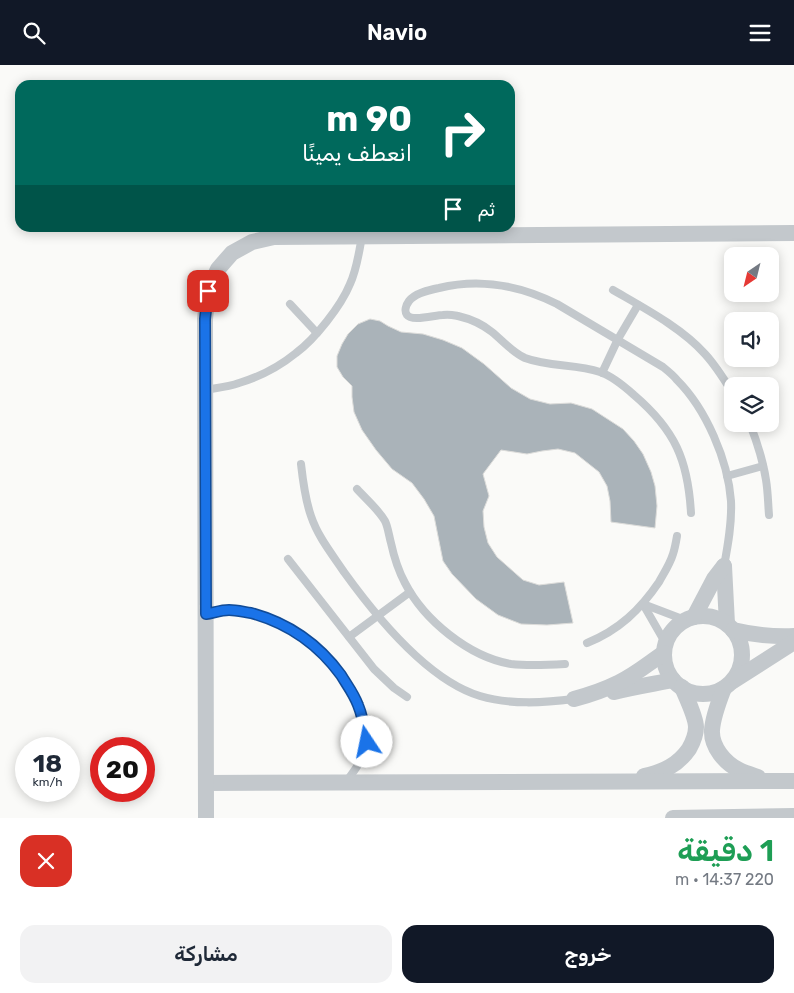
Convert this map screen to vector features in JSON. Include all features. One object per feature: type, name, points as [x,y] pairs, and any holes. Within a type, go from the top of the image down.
[{"type":"street","points":[[206,818],[205,319],[208,291],[218,269],[232,253],[252,242],[274,237],[794,233]]},
{"type":"street","points":[[620,781],[664,770],[676,764],[684,757],[696,735],[696,725],[677,683],[665,664],[665,648],[672,631],[690,618],[724,566]]},
{"type":"street","points":[[724,566],[730,627]]},
{"type":"street","points":[[690,618],[702,616],[719,619],[730,627],[738,638],[742,647],[741,665],[738,673],[728,684],[713,721],[712,738],[715,747],[729,763],[739,770],[767,781]]},
{"type":"street","points":[[730,627],[760,635],[794,636]]},
{"type":"street","points":[[574,699],[595,697],[627,688],[677,683],[690,691],[701,694],[713,693],[794,642]]},
{"type":"street","points":[[574,699],[617,684],[632,675],[665,648]]},
{"type":"street","points":[[206,783],[794,781]]},
{"type":"street","points":[[673,818],[794,816]]},
{"type":"lane","points":[[205,390],[239,383],[277,366],[297,353],[317,333],[342,300],[351,284],[362,236]]},
{"type":"lane","points":[[691,513],[686,470],[680,453],[666,427],[626,387],[602,373],[586,368],[526,358],[515,353],[485,327],[466,318],[450,314],[408,317],[405,309],[407,303],[421,293],[448,286],[472,283],[499,284],[516,288],[557,303],[663,367],[677,379],[701,411],[720,453],[731,502],[724,566]]},
{"type":"lane","points":[[613,290],[657,316],[695,344],[724,379]]},
{"type":"lane","points":[[290,304],[317,333]]},
{"type":"lane","points":[[602,373],[618,339],[638,305]]},
{"type":"lane","points":[[753,432],[759,448],[766,479],[770,515]]},
{"type":"lane","points":[[301,464],[305,494],[311,516],[328,549],[379,616],[401,641],[437,673],[468,692],[486,698],[526,703],[574,699]]},
{"type":"lane","points":[[726,475],[763,466]]},
{"type":"lane","points":[[357,489],[386,522],[397,565],[410,592],[420,607],[435,623],[466,646],[494,659],[510,663],[544,666],[565,664]]},
{"type":"lane","points":[[587,643],[612,631],[642,605],[662,577],[673,557],[677,535]]},
{"type":"lane","points":[[288,559],[374,669],[394,688],[407,697]]},
{"type":"lane","points":[[349,637],[410,592]]},
{"type":"lane","points":[[642,605],[690,618]]},
{"type":"lane","points":[[642,605],[665,648]]},
{"type":"lane","points":[[206,614],[229,610],[243,611],[270,619],[309,641],[331,663],[350,688],[358,705],[365,727],[367,742],[364,753],[346,783]]},
{"type":"building","points":[[370,319],[380,321],[401,332],[423,334],[462,348],[484,364],[511,388],[530,399],[550,404],[571,403],[592,409],[623,429],[643,454],[655,486],[657,506],[655,528],[611,522],[607,486],[599,472],[575,453],[558,449],[527,454],[501,450],[483,474],[489,496],[483,511],[488,543],[497,557],[523,580],[539,585],[564,582],[573,623],[521,624],[498,615],[476,599],[452,574],[443,561],[434,516],[412,483],[392,469],[362,430],[354,412],[352,386],[337,367],[337,356],[348,334],[358,324]]},
{"type":"route","points":[[208,291],[205,319],[206,614],[229,610],[243,611],[270,619],[309,641],[321,651],[350,688],[365,727],[367,742]]}]
